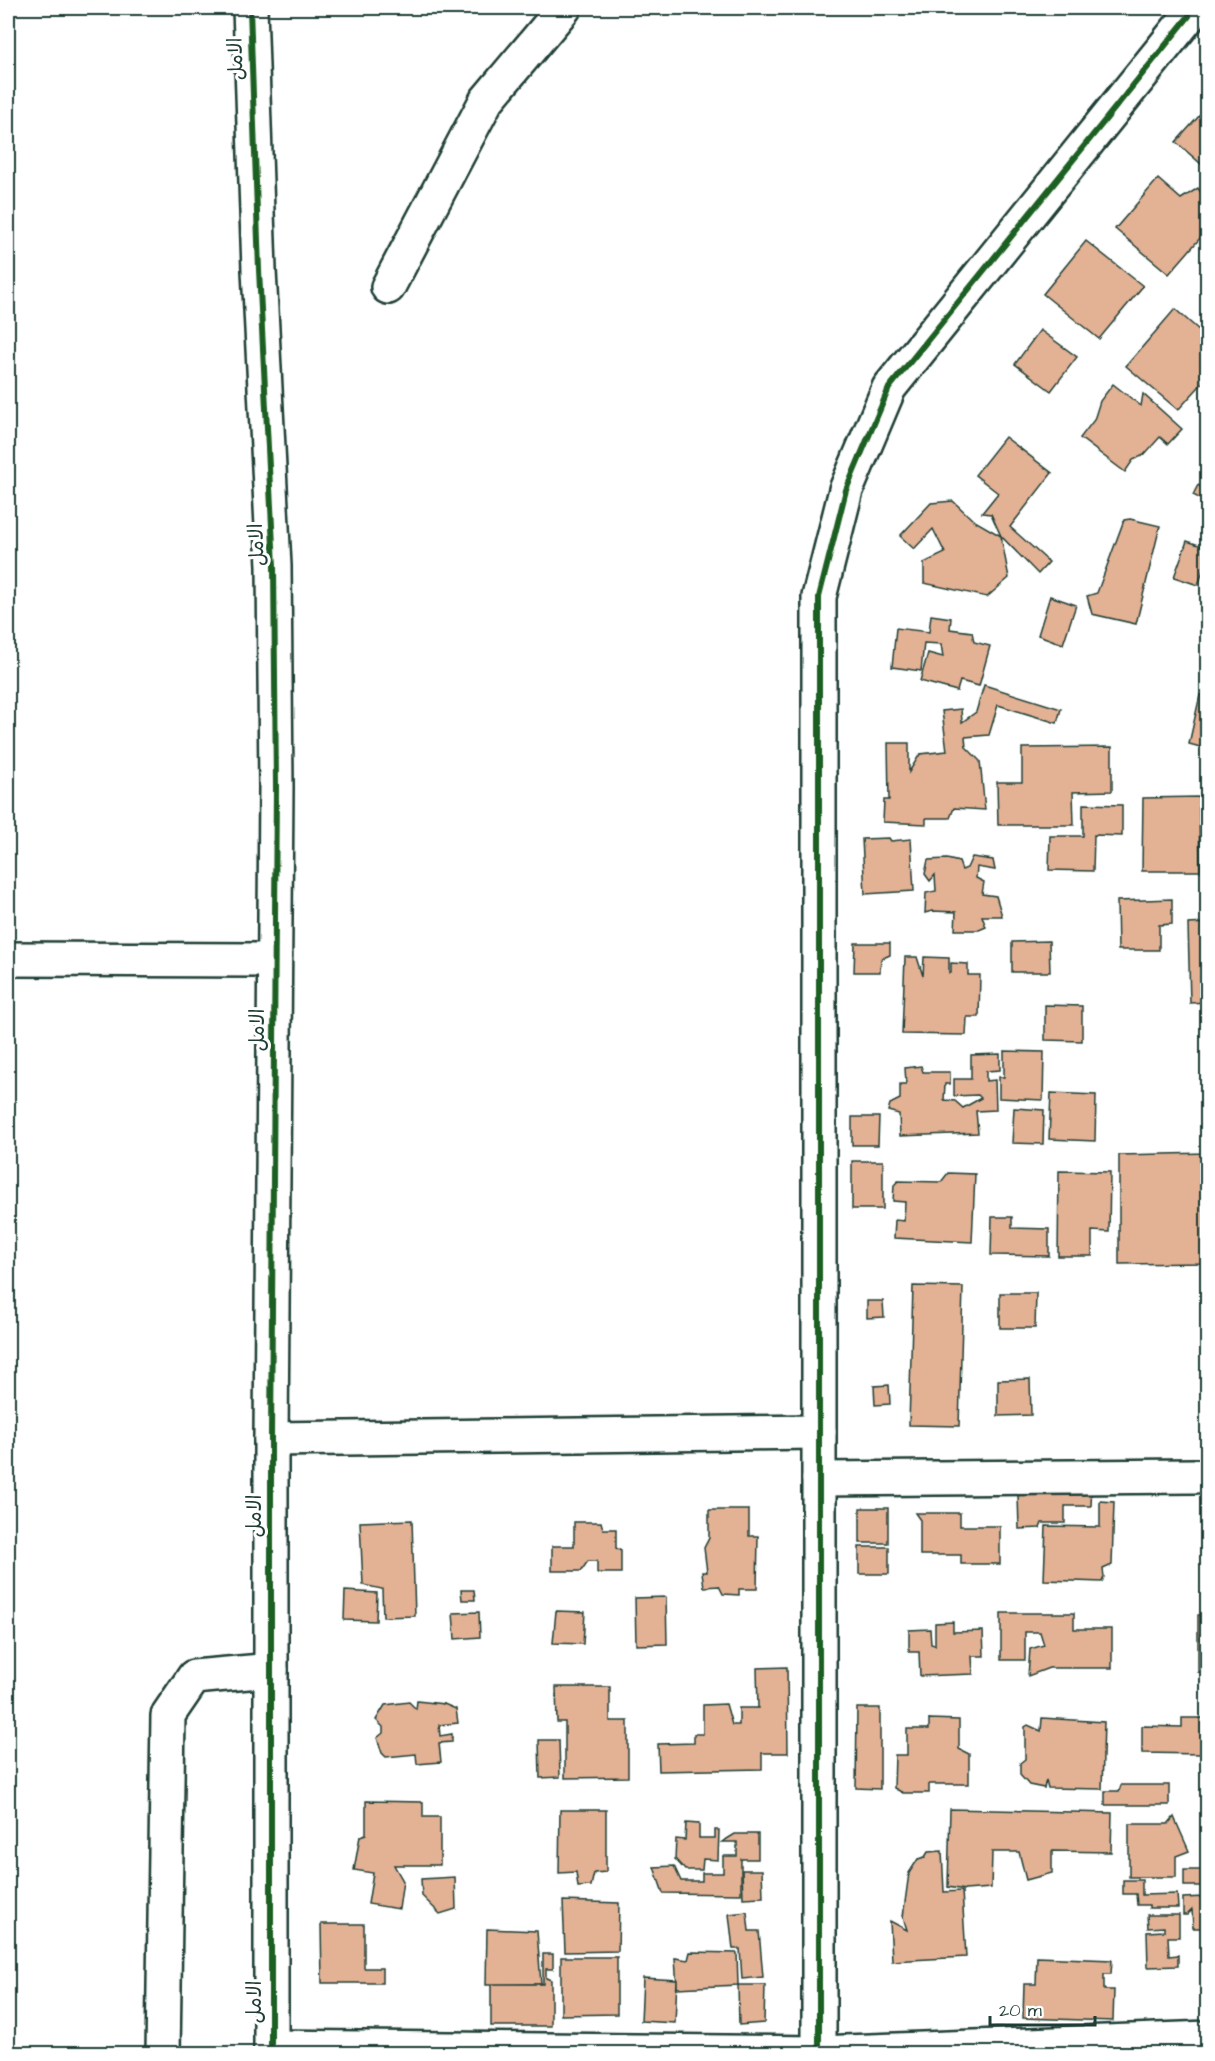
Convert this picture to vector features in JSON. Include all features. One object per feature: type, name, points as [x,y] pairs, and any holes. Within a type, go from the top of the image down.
[{"type":"street","name":"الامل","points":[[250,8],[259,270],[274,566],[276,787],[271,1439],[271,2050]]},
{"type":"street","points":[[387,287],[486,101],[564,8]]},
{"type":"street","points":[[819,2053],[819,597],[846,490],[889,388],[1191,18]]},
{"type":"street","points":[[8,958],[274,960]]},
{"type":"street","points":[[271,1439],[819,1432]]},
{"type":"street","points":[[819,1479],[1196,1476]]},
{"type":"street","points":[[163,2054],[168,1715],[194,1677],[271,1670]]},
{"type":"street","points":[[271,2050],[819,2053],[1208,2038]]},
{"type":"building","points":[[1208,106],[1208,170],[1176,142]]},
{"type":"building","points":[[1158,179],[1181,199],[1198,188],[1208,203],[1203,211],[1208,215],[1208,229],[1169,274],[1115,229]]},
{"type":"building","points":[[1086,241],[1143,286],[1099,339],[1043,294]]},
{"type":"building","points":[[1175,309],[1208,338],[1208,377],[1178,410],[1126,366]]},
{"type":"building","points":[[1040,330],[1077,357],[1051,391],[1015,364]]},
{"type":"building","points":[[1113,384],[1141,406],[1143,394],[1182,429],[1168,444],[1160,437],[1144,455],[1133,460],[1125,472],[1080,438],[1094,420],[1100,401]]},
{"type":"building","points":[[1005,437],[1052,473],[1010,527],[1049,562],[1038,574],[1001,536],[991,514],[982,513],[998,493],[975,475]]},
{"type":"building","points":[[1198,485],[1208,490],[1203,500],[1193,495]]},
{"type":"building","points":[[953,501],[973,520],[1001,536],[1009,578],[987,597],[924,583],[924,563],[945,553],[933,529],[914,549],[900,536],[931,503]]},
{"type":"building","points":[[1130,519],[1160,526],[1136,624],[1092,614],[1087,596],[1097,593],[1124,520]]},
{"type":"building","points":[[1187,541],[1208,548],[1208,557],[1198,585],[1174,577]]},
{"type":"building","points":[[1050,596],[1076,605],[1063,644],[1038,635]]},
{"type":"building","points":[[931,615],[951,618],[950,629],[972,632],[974,642],[990,646],[979,686],[960,681],[957,691],[920,681],[928,653],[943,657],[941,644],[924,643],[921,671],[892,667],[896,628],[929,632]]},
{"type":"building","points":[[984,685],[1061,709],[1057,723],[998,705],[989,735],[965,737],[966,747],[980,761],[985,810],[954,808],[950,818],[926,818],[926,824],[883,822],[884,800],[889,800],[888,743],[909,743],[909,772],[920,754],[947,751],[942,711],[961,709],[962,722],[976,712]]},
{"type":"building","points":[[1200,695],[1208,696],[1208,749],[1189,744]]},
{"type":"building","points":[[1112,747],[1112,791],[1073,792],[1074,825],[998,825],[997,782],[1022,782],[1022,748]]},
{"type":"building","points":[[1199,797],[1200,871],[1142,871],[1143,798]]},
{"type":"building","points":[[1083,804],[1122,805],[1122,836],[1094,835],[1093,871],[1049,870],[1050,836],[1083,836]]},
{"type":"building","points":[[889,838],[891,841],[911,839],[914,891],[865,894],[862,839]]},
{"type":"building","points":[[972,857],[993,860],[995,870],[977,867],[976,878],[984,882],[982,894],[996,896],[1002,916],[982,916],[986,927],[979,930],[955,930],[956,912],[925,913],[926,893],[936,891],[935,875],[930,881],[925,874],[928,860],[947,859],[959,862],[962,870],[967,868]]},
{"type":"building","points":[[1172,899],[1172,924],[1159,925],[1159,950],[1118,950],[1117,901]]},
{"type":"building","points":[[1208,923],[1208,1002],[1190,1003],[1188,924]]},
{"type":"building","points":[[1049,941],[1050,972],[1012,972],[1012,942]]},
{"type":"building","points":[[855,943],[890,943],[890,955],[881,959],[880,972],[854,972]]},
{"type":"building","points":[[905,957],[917,957],[923,976],[924,957],[949,958],[949,973],[951,973],[951,963],[968,964],[968,975],[980,975],[979,1017],[967,1017],[966,1035],[902,1034]]},
{"type":"building","points":[[1045,1005],[1082,1006],[1082,1041],[1045,1040]]},
{"type":"building","points":[[1004,1051],[1044,1052],[1043,1100],[999,1098],[999,1077],[1004,1077]]},
{"type":"building","points":[[1000,1054],[1000,1070],[986,1071],[986,1081],[995,1080],[996,1110],[976,1111],[978,1133],[900,1136],[899,1114],[888,1111],[890,1104],[900,1099],[900,1084],[906,1084],[905,1068],[921,1066],[923,1072],[950,1072],[950,1084],[945,1084],[944,1100],[955,1101],[963,1108],[981,1098],[978,1095],[954,1096],[954,1079],[971,1079],[971,1055]]},
{"type":"building","points":[[1051,1093],[1096,1095],[1095,1141],[1049,1139]]},
{"type":"building","points":[[1014,1108],[1044,1110],[1043,1144],[1012,1143]]},
{"type":"building","points":[[852,1117],[879,1117],[878,1145],[852,1145]]},
{"type":"building","points":[[1208,1153],[1208,1263],[1119,1264],[1119,1155]]},
{"type":"building","points":[[852,1161],[883,1161],[883,1209],[852,1209]]},
{"type":"building","points":[[1059,1171],[1110,1172],[1109,1232],[1092,1231],[1092,1256],[1058,1256]]},
{"type":"building","points":[[948,1173],[975,1174],[972,1242],[894,1238],[895,1220],[904,1221],[905,1202],[893,1201],[894,1185],[898,1181],[941,1182]]},
{"type":"building","points":[[992,1217],[1012,1217],[1012,1228],[1049,1229],[1049,1256],[991,1255]]},
{"type":"building","points":[[913,1286],[963,1287],[959,1426],[909,1425]]},
{"type":"building","points":[[1000,1293],[1036,1293],[1035,1328],[1000,1328]]},
{"type":"building","points":[[867,1301],[883,1301],[884,1317],[867,1318]]},
{"type":"building","points":[[1030,1379],[1031,1415],[998,1416],[998,1380]]},
{"type":"building","points":[[889,1385],[890,1404],[875,1405],[874,1386]]},
{"type":"building","points":[[1092,1482],[1091,1506],[1065,1506],[1065,1523],[1042,1523],[1040,1528],[1019,1529],[1018,1495],[1063,1493]]},
{"type":"building","points":[[1100,1501],[1114,1502],[1112,1565],[1103,1569],[1102,1582],[1044,1580],[1046,1526],[1100,1527]]},
{"type":"building","points":[[860,1508],[888,1508],[888,1543],[860,1543]]},
{"type":"building","points":[[709,1510],[749,1510],[749,1536],[758,1536],[757,1589],[739,1589],[739,1595],[723,1594],[719,1586],[704,1587],[702,1572],[707,1572],[704,1548],[709,1538]]},
{"type":"building","points":[[915,1513],[960,1513],[960,1526],[1000,1526],[1000,1564],[961,1564],[961,1555],[920,1555],[920,1520]]},
{"type":"building","points":[[412,1520],[415,1616],[383,1617],[382,1589],[363,1585],[360,1522]]},
{"type":"building","points":[[574,1522],[601,1522],[603,1529],[616,1529],[616,1548],[621,1551],[621,1573],[597,1573],[597,1561],[588,1561],[581,1571],[552,1571],[552,1546],[574,1546]]},
{"type":"building","points":[[859,1547],[889,1547],[889,1574],[859,1574]]},
{"type":"building","points":[[461,1590],[474,1590],[475,1600],[462,1600]]},
{"type":"building","points":[[345,1591],[377,1593],[376,1621],[344,1620]]},
{"type":"building","points":[[666,1597],[667,1644],[636,1645],[635,1598]]},
{"type":"building","points":[[556,1611],[585,1612],[583,1644],[553,1643]]},
{"type":"building","points":[[479,1612],[480,1637],[455,1639],[453,1613]]},
{"type":"building","points":[[1001,1613],[1074,1613],[1074,1629],[1112,1629],[1112,1668],[1049,1668],[1028,1676],[1030,1649],[1044,1645],[1040,1632],[1025,1632],[1025,1660],[1001,1660]]},
{"type":"building","points":[[1198,1615],[1208,1615],[1208,1673],[1198,1672]]},
{"type":"building","points":[[953,1622],[953,1632],[983,1631],[984,1656],[972,1656],[973,1674],[920,1676],[919,1652],[909,1652],[909,1630],[930,1629],[931,1644],[935,1645],[935,1623]]},
{"type":"building","points":[[787,1667],[788,1753],[762,1753],[762,1769],[659,1771],[658,1744],[694,1743],[694,1734],[703,1734],[703,1705],[726,1704],[732,1725],[739,1725],[739,1708],[758,1708],[757,1668]]},
{"type":"building","points":[[556,1687],[610,1687],[610,1721],[628,1721],[628,1777],[565,1778],[565,1722],[557,1722]]},
{"type":"building","points":[[417,1701],[444,1704],[456,1709],[458,1723],[439,1725],[440,1736],[452,1734],[452,1742],[439,1743],[441,1762],[417,1764],[416,1754],[386,1757],[382,1753],[377,1738],[383,1733],[383,1727],[376,1720],[385,1705],[409,1702],[416,1709]]},
{"type":"building","points":[[857,1708],[880,1708],[880,1789],[856,1788]]},
{"type":"building","points":[[1042,1718],[1104,1722],[1102,1789],[1048,1788],[1046,1780],[1044,1788],[1029,1785],[1020,1775],[1020,1763],[1025,1759],[1025,1727],[1028,1725],[1041,1731]]},
{"type":"building","points":[[1182,1718],[1208,1718],[1208,1752],[1203,1754],[1142,1753],[1142,1726],[1182,1727]]},
{"type":"building","points":[[929,1719],[959,1720],[959,1749],[969,1754],[969,1784],[929,1784],[929,1793],[903,1793],[894,1788],[895,1755],[907,1755],[907,1729],[929,1729]]},
{"type":"building","points":[[539,1740],[559,1740],[560,1777],[540,1778]]},
{"type":"building","points":[[1121,1785],[1169,1785],[1169,1805],[1105,1805],[1105,1791],[1119,1791]]},
{"type":"building","points":[[366,1801],[423,1802],[423,1817],[440,1817],[440,1865],[394,1865],[403,1881],[399,1909],[368,1904],[373,1873],[354,1870],[360,1836],[366,1834]]},
{"type":"building","points":[[950,1809],[1112,1813],[1111,1852],[1052,1851],[1052,1873],[1026,1880],[1019,1852],[992,1852],[991,1888],[965,1890],[948,1887]]},
{"type":"building","points":[[560,1810],[606,1810],[606,1872],[594,1873],[591,1886],[578,1887],[576,1872],[559,1873]]},
{"type":"building","points":[[1174,1817],[1189,1851],[1176,1856],[1176,1877],[1129,1877],[1129,1824],[1168,1824]]},
{"type":"building","points":[[686,1823],[699,1824],[699,1838],[715,1838],[715,1830],[719,1830],[718,1860],[703,1859],[702,1870],[685,1870],[675,1859],[676,1839],[685,1840]]},
{"type":"building","points":[[735,1834],[758,1834],[758,1859],[741,1859],[741,1894],[663,1893],[654,1867],[674,1866],[681,1881],[702,1881],[702,1873],[723,1873],[723,1856],[737,1856],[737,1842],[722,1842]]},
{"type":"building","points":[[942,1851],[944,1892],[962,1891],[966,1957],[892,1961],[890,1921],[907,1930],[903,1917],[909,1873],[918,1859],[925,1857],[928,1852]]},
{"type":"building","points":[[742,1870],[762,1870],[763,1897],[743,1898]]},
{"type":"building","points":[[1184,1870],[1208,1870],[1208,1928],[1193,1928],[1192,1910],[1187,1915],[1183,1915],[1183,1898],[1204,1897],[1204,1886],[1184,1886]]},
{"type":"building","points":[[455,1877],[456,1909],[440,1914],[422,1896],[421,1879]]},
{"type":"building","points":[[1123,1880],[1142,1880],[1142,1895],[1177,1894],[1178,1908],[1149,1908],[1149,1905],[1137,1905],[1136,1894],[1123,1894]]},
{"type":"building","points":[[563,1901],[619,1903],[618,1951],[565,1952]]},
{"type":"building","points":[[747,1912],[749,1931],[759,1931],[763,1977],[742,1979],[740,1949],[733,1949],[729,1914]]},
{"type":"building","points":[[1147,1915],[1179,1915],[1179,1937],[1168,1937],[1169,1956],[1178,1955],[1178,1966],[1148,1967],[1147,1932],[1164,1931],[1164,1927],[1148,1928]]},
{"type":"building","points":[[321,1924],[364,1924],[364,1968],[382,1968],[382,1983],[322,1983]]},
{"type":"building","points":[[487,1929],[537,1931],[541,1984],[486,1985]]},
{"type":"building","points":[[690,1952],[737,1953],[738,1985],[677,1988],[675,1958],[688,1960]]},
{"type":"building","points":[[543,1954],[553,1954],[553,1969],[546,1969],[546,1978],[551,1980],[551,2026],[491,2026],[491,1984],[543,1984]]},
{"type":"building","points":[[561,1957],[617,1957],[617,2014],[561,2015]]},
{"type":"building","points":[[1037,1957],[1112,1960],[1111,1974],[1104,1974],[1104,1990],[1114,1990],[1113,2021],[1023,2018],[1024,1984],[1036,1984]]},
{"type":"building","points":[[643,1978],[677,1980],[675,2023],[641,2021]]},
{"type":"building","points":[[738,1985],[765,1985],[764,2023],[739,2025]]},
{"type":"cycle path","points":[[250,8],[259,270],[274,566],[276,787],[271,1439],[271,2054]]},
{"type":"cycle path","points":[[819,2053],[819,597],[846,490],[889,388],[1189,16]]}]
